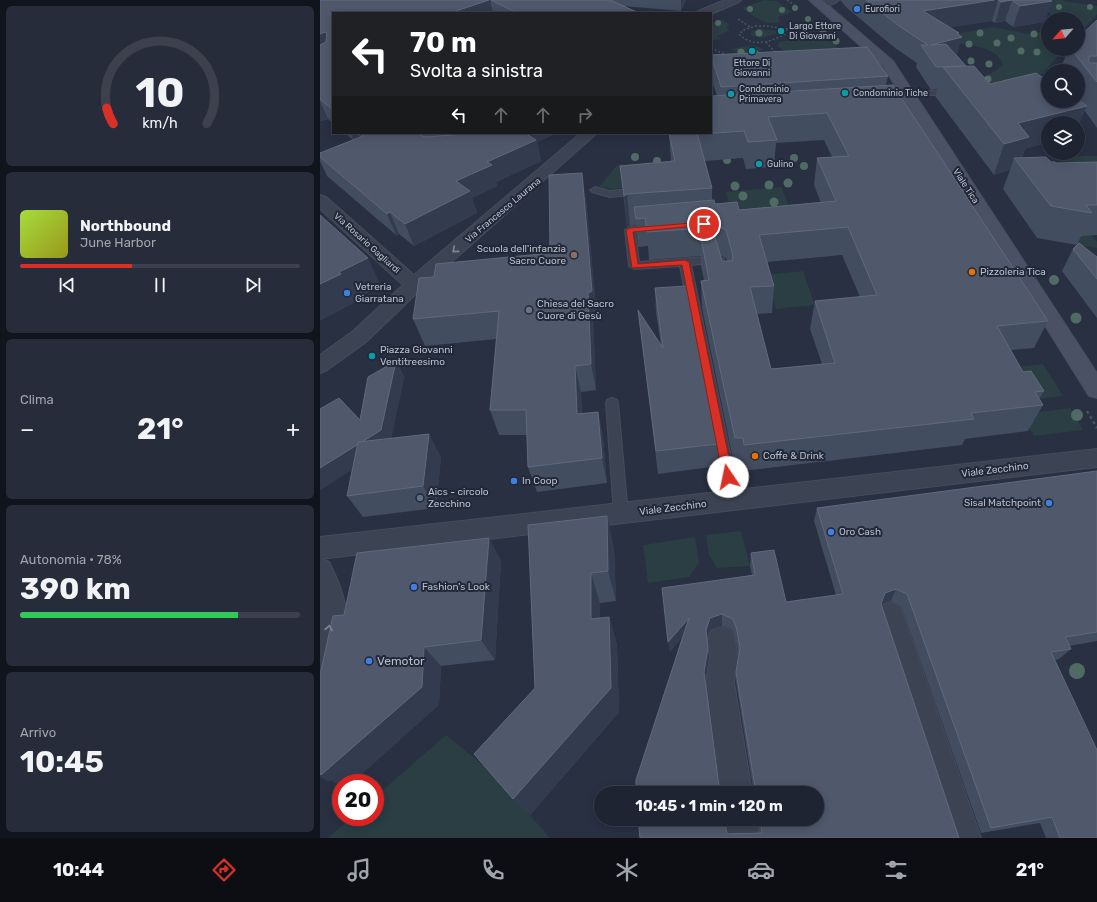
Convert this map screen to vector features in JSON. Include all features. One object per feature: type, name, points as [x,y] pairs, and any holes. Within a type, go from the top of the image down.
[{"type":"main road","name":"Viale Tica","points":[[823,2],[876,60],[906,101],[1097,390]]},
{"type":"street","points":[[705,12],[735,0]]},
{"type":"street","name":"Via Francesco Laurana","points":[[320,365],[359,337],[414,285],[547,178],[585,138]]},
{"type":"street","name":"Via Rosario Gagliardi","points":[[320,200],[414,285]]},
{"type":"street","name":"Viale Zecchino","points":[[320,548],[1097,458]]},
{"type":"street","points":[[320,570],[331,600],[332,615],[320,680]]},
{"type":"street","points":[[890,615],[965,838]]},
{"type":"street","points":[[721,641],[724,658],[720,682],[735,786]]},
{"type":"street","points":[[741,826],[743,838]]},
{"type":"lane","points":[[906,101],[958,92]]},
{"type":"lane","points":[[595,190],[610,194],[652,190]]},
{"type":"lane","points":[[667,227],[630,230],[634,266],[720,259],[723,272]]},
{"type":"lane","points":[[685,262],[733,501]]},
{"type":"lane","points":[[612,403],[621,514]]},
{"type":"path","points":[[787,0],[799,9]]},
{"type":"path","points":[[786,29],[786,34],[766,42],[752,42],[743,38],[739,34],[745,28],[756,26],[786,29],[817,22]]},
{"type":"path","points":[[766,42],[779,56]]},
{"type":"path","points":[[712,48],[735,58]]},
{"type":"green space","points":[[764,0],[777,1],[792,12],[778,17],[781,22],[770,23],[760,20],[742,8]]},
{"type":"green space","points":[[1031,0],[1064,0],[1097,6],[1097,14],[1085,27],[1085,12],[1048,12]]},
{"type":"green space","points":[[721,19],[730,25],[726,28],[730,30],[718,36],[721,39],[712,41],[712,23]]},
{"type":"green space","points":[[993,27],[1028,34],[1041,32],[1041,56],[1059,56],[1051,64],[1041,64],[1041,75],[1031,86],[959,88],[953,81],[986,76],[998,69],[1003,64],[998,57],[990,51],[980,47],[968,44],[923,40]]},
{"type":"green space","points":[[760,29],[778,31],[778,33],[762,38],[751,35],[752,31]]},
{"type":"green space","points":[[821,33],[842,51],[788,54],[777,46],[780,42]]},
{"type":"green space","points":[[753,45],[764,49],[758,52],[761,55],[752,60],[730,49]]},
{"type":"green space","points":[[1085,156],[1097,156],[1097,168],[1069,164],[1063,160],[1085,160]]},
{"type":"green space","points":[[618,164],[630,166],[652,185],[614,189],[599,187]]},
{"type":"green space","points":[[782,187],[793,220],[735,225],[726,192]]},
{"type":"green space","points":[[1074,213],[1097,242],[1097,248],[1077,245],[1059,222]]},
{"type":"green space","points":[[803,271],[815,305],[776,309],[771,294],[755,276]]},
{"type":"green space","points":[[1043,364],[1063,396],[1037,399],[998,369]]},
{"type":"green space","points":[[1070,408],[1083,430],[1034,436],[1025,421],[1036,420],[1033,413]]},
{"type":"green space","points":[[741,531],[750,566],[717,568],[709,555],[706,535]]},
{"type":"green space","points":[[695,537],[699,563],[689,577],[648,583],[643,545]]},
{"type":"green space","points":[[446,735],[494,774],[550,838],[328,838],[342,826],[384,826],[384,789]]},
{"type":"building","points":[[320,0],[489,0],[453,12],[332,12],[332,109],[320,99],[320,45],[326,42],[327,33],[325,32],[320,34]]},
{"type":"building","points":[[491,0],[610,0],[637,12],[515,12]]},
{"type":"building","points":[[866,0],[994,0],[923,11],[959,33],[956,33],[962,37],[931,45],[946,44],[966,66],[936,67],[921,45],[928,45],[899,26]]},
{"type":"building","points":[[998,0],[1012,0],[1001,2]]},
{"type":"building","points":[[1012,0],[1050,0],[1052,1],[1020,6]]},
{"type":"building","points":[[1097,20],[1097,56],[1090,56],[1088,61],[1090,63],[1097,63],[1097,82],[1085,67],[1085,64],[1083,64],[1077,56],[1085,56],[1085,31]]},
{"type":"building","points":[[867,47],[888,76],[721,87],[712,55]]},
{"type":"building","points":[[974,66],[990,84],[1036,73],[1041,76],[1041,108],[1079,108],[1041,116],[1041,117],[1018,123],[1029,137],[1004,144],[943,67]]},
{"type":"building","points":[[893,85],[1048,321],[997,326],[1023,372],[1031,371],[1044,391],[1035,392],[1043,405],[971,413],[974,419],[744,445],[743,438],[735,438],[701,281],[709,280],[701,238],[715,237],[722,261],[732,261],[733,256],[726,230],[720,227],[647,232],[645,218],[636,219],[634,207],[714,200],[715,204],[737,202],[739,210],[836,201],[817,158],[849,156],[827,113],[768,117],[777,140],[748,142],[744,131],[712,133],[712,96]],"holes":[[[848,227],[877,295],[815,301],[835,363],[771,369],[750,287],[774,286],[759,235]]]},
{"type":"building","points":[[361,134],[419,134],[426,137],[464,134],[527,134],[536,140],[487,162],[492,165],[456,181],[470,191],[405,224],[390,212],[387,214],[320,157],[320,153],[363,136]]},
{"type":"building","points":[[669,134],[697,134],[712,188],[627,194],[624,196],[620,166],[675,161]]},
{"type":"building","points":[[1041,157],[1041,160],[1049,160],[1056,163],[1097,162],[1097,205],[1086,205],[1092,213],[1051,206],[1014,158]]},
{"type":"building","points":[[582,173],[592,291],[588,293],[591,364],[575,366],[577,414],[598,412],[602,458],[528,467],[526,410],[490,410],[499,311],[413,319],[419,278],[434,277],[436,264],[541,254],[541,251],[550,250],[549,175]]},
{"type":"building","points":[[320,215],[368,258],[339,272],[341,274],[320,284]]},
{"type":"building","points":[[1079,243],[1097,257],[1097,279],[1073,249]]},
{"type":"building","points":[[686,286],[718,444],[656,451],[638,310],[663,348],[655,288]]},
{"type":"building","points":[[396,361],[381,430],[362,442],[358,442],[357,445],[320,468],[320,409],[339,398],[360,420],[368,377]]},
{"type":"building","points":[[429,434],[423,486],[347,496],[358,442]]},
{"type":"building","points":[[1097,471],[1097,632],[1065,637],[1071,649],[1051,652],[1097,750],[1097,838],[1060,838],[1052,817],[991,828],[907,594],[896,589],[885,593],[881,604],[959,838],[640,838],[639,826],[725,826],[727,834],[762,833],[761,826],[824,826],[824,786],[755,786],[736,672],[740,648],[737,630],[733,619],[722,614],[710,618],[706,630],[708,648],[704,672],[719,786],[636,786],[636,780],[689,618],[668,642],[662,588],[755,575],[751,553],[774,550],[786,602],[843,594],[817,508]]},
{"type":"building","points":[[607,516],[608,571],[591,573],[591,619],[609,617],[611,688],[513,799],[474,754],[535,688],[528,525]]},
{"type":"building","points":[[489,538],[481,640],[424,647],[422,687],[321,775],[320,675],[333,616],[344,615],[357,553]]},
{"type":"place","name":"Eurofiori","points":[[857,9]]},
{"type":"place","name":"Largo Ettore Di Giovanni","points":[[781,31]]},
{"type":"place","name":"Ettore Di Giovanni","points":[[752,51]]},
{"type":"place","name":"Condominio Tiche","points":[[845,93]]},
{"type":"place","name":"Condominio Primavera","points":[[731,94]]},
{"type":"place","name":"Gulino","points":[[759,164]]},
{"type":"place","name":"Scuola dell'infanzia Sacro Cuore","points":[[574,255]]},
{"type":"place","name":"Pizzoleria Tica","points":[[972,272]]},
{"type":"place","name":"Vetreria Giarratana","points":[[347,293]]},
{"type":"place","name":"Chiesa del Sacro Cuore di Gesù","points":[[529,310]]},
{"type":"place","name":"Piazza Giovanni Ventitreesimo","points":[[372,356]]},
{"type":"place","name":"Coffe & Drink","points":[[755,456]]},
{"type":"place","name":"In Coop","points":[[514,481]]},
{"type":"place","name":"Aics - circolo Zecchino","points":[[420,498]]},
{"type":"place","name":"Sisal Matchpoint","points":[[1049,503]]},
{"type":"place","name":"Oro Cash","points":[[831,532]]},
{"type":"place","name":"Fashion's Look","points":[[414,587]]},
{"type":"place","name":"Vemotor","points":[[369,661]]},
{"type":"route","points":[[704,224],[630,230],[634,266],[685,262],[728,477]]}]
